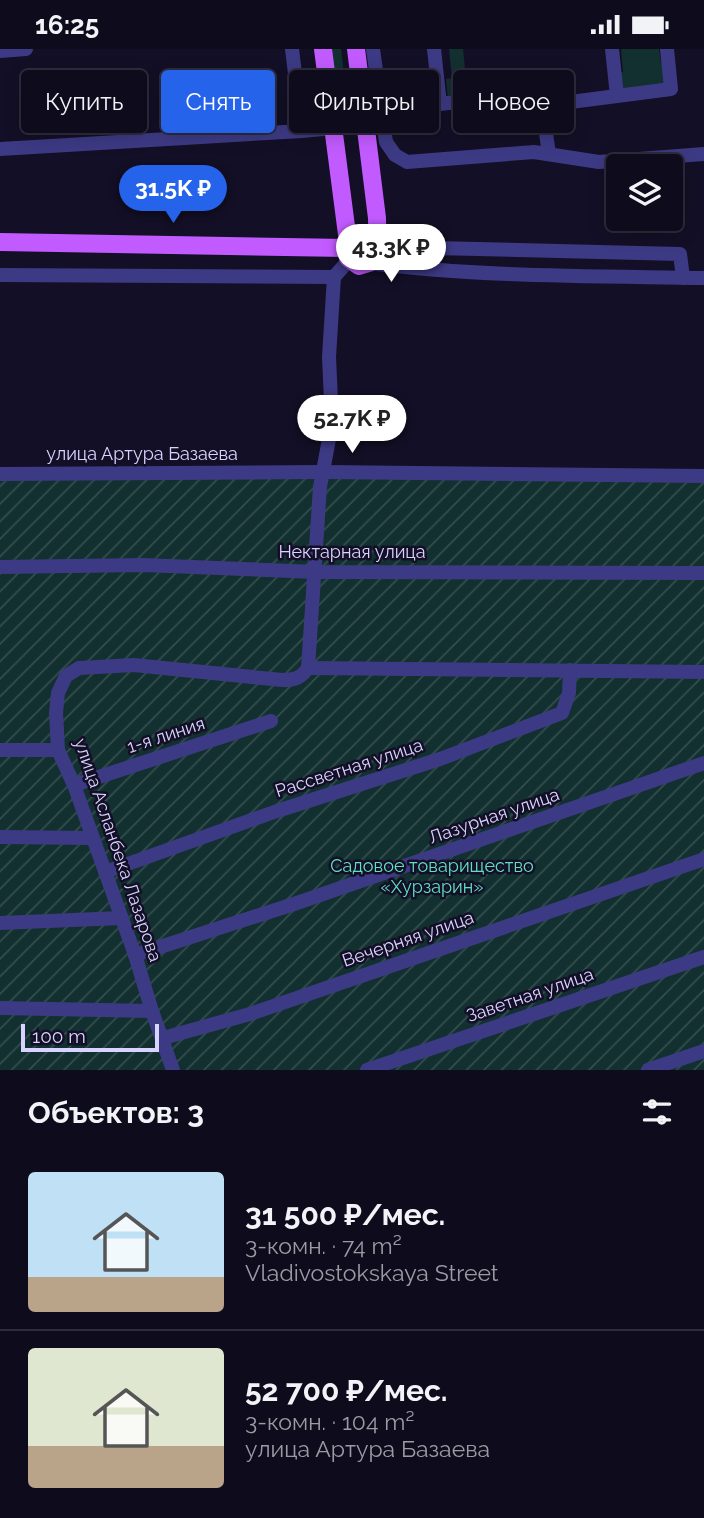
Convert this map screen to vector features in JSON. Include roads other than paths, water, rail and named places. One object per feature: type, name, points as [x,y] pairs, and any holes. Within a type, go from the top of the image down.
[{"type":"main road","points":[[323,49],[326,70]]},
{"type":"main road","points":[[334,133],[348,250],[359,266],[374,251],[377,218],[356,49]]},
{"type":"main road","points":[[348,250],[356,236],[361,235],[374,251]]},
{"type":"main road","points":[[0,242],[348,250]]},
{"type":"street","points":[[0,51],[26,49]]},
{"type":"street","points":[[292,49],[295,70]]},
{"type":"street","points":[[373,49],[384,135],[396,155],[407,162],[534,152],[599,162],[704,154]]},
{"type":"street","points":[[434,49],[440,104],[453,102]]},
{"type":"street","points":[[612,49],[617,96]]},
{"type":"street","points":[[574,102],[671,89],[667,49]]},
{"type":"street","points":[[0,149],[289,132]]},
{"type":"street","points":[[546,133],[549,155]]},
{"type":"street","points":[[434,248],[680,254],[683,278]]},
{"type":"street","points":[[348,250],[334,277],[329,357],[332,423],[320,487],[308,668],[704,672]]},
{"type":"street","points":[[374,251],[418,269],[704,278]]},
{"type":"street","points":[[524,251],[524,274]]},
{"type":"street","points":[[0,275],[334,277]]},
{"type":"street","name":"улица Артура Базаева","points":[[0,474],[324,472],[704,476]]},
{"type":"street","name":"Нектарная улица","points":[[0,566],[143,565],[314,572],[704,573]]},
{"type":"street","name":"улица Асланбека Лазарова","points":[[173,1070],[74,785],[58,750],[58,693],[66,676],[79,668],[134,665],[295,680],[303,676],[308,668]]},
{"type":"street","name":"Рассветная улица","points":[[105,872],[277,811],[440,759],[562,713],[569,694],[570,670]]},
{"type":"street","name":"1-я линия","points":[[74,785],[271,721]]},
{"type":"street","points":[[0,750],[58,750]]},
{"type":"street","name":"Лазурная улица","points":[[135,955],[294,904],[704,763]]},
{"type":"street","points":[[0,837],[92,838]]},
{"type":"street","name":"Вечерняя улица","points":[[163,1038],[250,1014],[704,859]]},
{"type":"street","points":[[0,923],[121,918]]},
{"type":"street","name":"Заветная улица","points":[[367,1070],[704,957]]},
{"type":"street","points":[[0,1008],[152,1011]]},
{"type":"street","points":[[648,1070],[704,1051]]},
{"type":"park label","name":"Садовое товарищество «Хурзарин»","points":[[432,876]]}]
